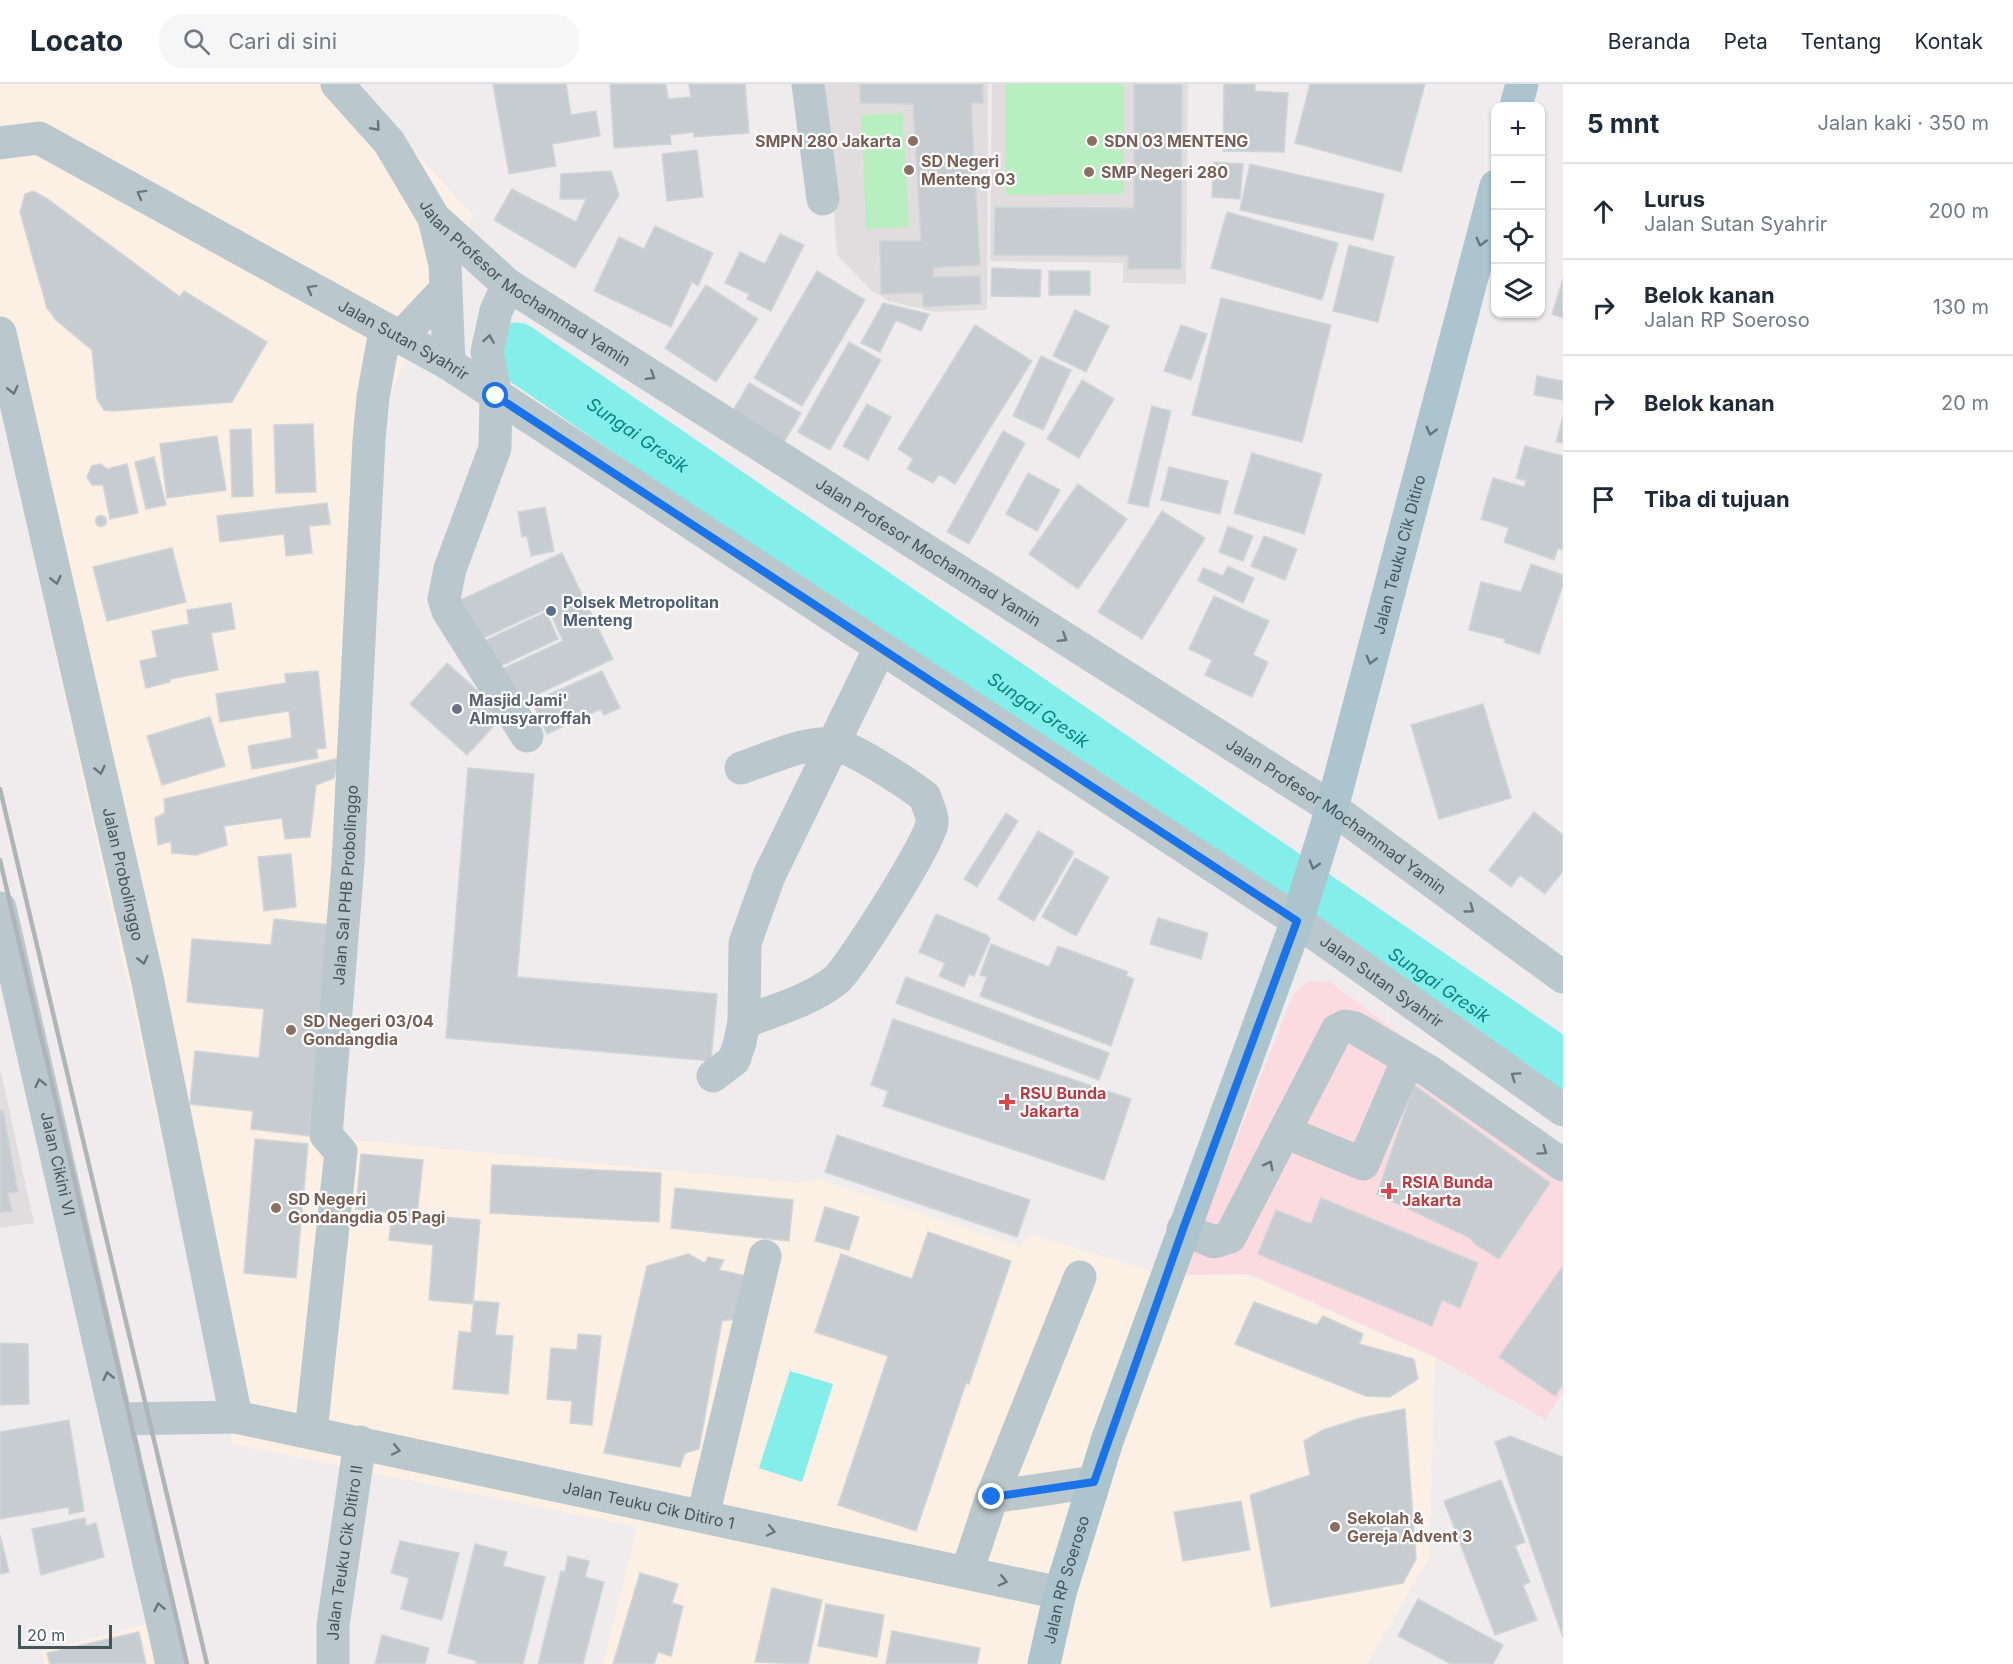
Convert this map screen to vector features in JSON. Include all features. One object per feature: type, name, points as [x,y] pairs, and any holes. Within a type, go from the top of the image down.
[{"type":"main road","points":[[1517,102],[1522,84]]},
{"type":"main road","name":"Jalan Teuku Cik Ditiro","points":[[1300,910],[1329,819],[1491,205]]},
{"type":"main road","name":"Jalan RP Soeroso","points":[[1044,1664],[1060,1593],[1094,1482],[1183,1229],[1300,910]]},
{"type":"street","name":"Jalan Profesor Mochammad Yamin","points":[[337,84],[389,142],[434,218],[508,285],[1329,819],[1563,977]]},
{"type":"street","points":[[808,84],[823,199]]},
{"type":"street","name":"Jalan Sutan Syahrir","points":[[0,142],[39,138],[449,364],[880,648],[1300,910],[1563,1110]]},
{"type":"street","points":[[434,218],[445,265],[449,364]]},
{"type":"street","points":[[508,285],[496,311],[487,352],[496,396],[495,448],[450,569],[444,599],[448,611],[527,736]]},
{"type":"street","points":[[393,334],[446,290]]},
{"type":"street","name":"Jalan Probolinggo","points":[[0,333],[148,982],[236,1417]]},
{"type":"street","name":"Jalan Sal PHB Probolinggo","points":[[311,1432],[341,1152],[326,1135],[348,863],[369,440],[373,397],[393,334]]},
{"type":"street","points":[[712,1076],[734,1060],[744,1022],[745,943],[769,876],[880,648]]},
{"type":"street","points":[[741,768],[812,746],[834,743],[883,769],[925,797],[933,823],[925,844],[907,875],[838,978],[816,994],[744,1022]]},
{"type":"street","name":"Jalan Cikini VI","points":[[0,908],[172,1664]]},
{"type":"street","points":[[1183,1229],[1214,1242],[1230,1237],[1337,1030],[1345,1026],[1355,1028],[1408,1059],[1563,1165]]},
{"type":"street","points":[[1286,1132],[1363,1164],[1408,1059]]},
{"type":"street","points":[[703,1516],[765,1256]]},
{"type":"street","points":[[967,1572],[992,1497],[1080,1277]]},
{"type":"street","points":[[118,1419],[236,1417]]},
{"type":"street","name":"Jalan Teuku Cik Ditiro 1","points":[[236,1417],[1060,1593]]},
{"type":"street","name":"Jalan Teuku Cik Ditiro II","points":[[333,1664],[333,1625],[360,1442]]},
{"type":"street","points":[[992,1497],[1094,1482]]},
{"type":"shaded area","points":[[0,84],[352,84],[473,215],[384,408],[336,1138],[799,1183],[819,1179],[1020,1247],[1029,1234],[1165,1275],[1249,1275],[1435,1358],[1429,1558],[1367,1664],[603,1664],[637,1527],[233,1444],[183,1236],[0,403]]},
{"type":"shaded area","name":"SD Negeri Menteng 03","points":[[825,84],[988,84],[987,310],[934,312],[889,301],[872,291],[837,255]]},
{"type":"shaded area","name":"SMP Negeri 280","points":[[992,84],[1188,84],[1186,284],[1123,283],[1123,263],[990,261]]},
{"type":"shaded area","name":"RSIA Bunda Jakarta","points":[[1309,981],[1330,982],[1563,1154],[1563,1393],[1545,1419],[1435,1357],[1250,1274],[1173,1275],[1224,1171],[1293,994]]},
{"type":"shaded area","points":[[0,1068],[34,1223],[0,1228]]},
{"type":"shaded area","points":[[152,1623],[160,1664],[44,1664],[42,1651]]},
{"type":"green space","points":[[1005,84],[1124,84],[1124,194],[1006,195]]},
{"type":"green space","points":[[903,113],[909,227],[866,229],[861,115]]},
{"type":"water","points":[[790,1371],[833,1384],[802,1482],[759,1468]]},
{"type":"building","points":[[493,84],[566,84],[571,115],[596,111],[600,136],[552,144],[556,166],[509,174]]},
{"type":"building","points":[[610,84],[666,84],[668,99],[691,97],[689,84],[745,84],[749,133],[694,137],[694,132],[670,135],[671,144],[614,148]]},
{"type":"building","points":[[860,84],[983,84],[983,103],[971,103],[980,265],[933,268],[933,277],[980,276],[981,304],[923,307],[923,293],[881,294],[880,241],[921,241],[913,104],[860,103]]},
{"type":"building","points":[[1134,84],[1182,84],[1181,269],[1128,269],[1128,256],[994,255],[995,207],[1134,208]]},
{"type":"building","points":[[1224,84],[1255,84],[1255,91],[1288,93],[1284,152],[1223,151]]},
{"type":"building","points":[[1310,84],[1425,84],[1401,172],[1295,143]]},
{"type":"building","points":[[697,150],[703,197],[667,201],[662,154]]},
{"type":"building","points":[[1214,162],[1243,164],[1240,199],[1212,197]]},
{"type":"building","points":[[1250,164],[1384,194],[1373,240],[1240,210]]},
{"type":"building","points":[[611,171],[619,195],[575,268],[494,220],[512,189],[576,222],[586,199],[560,199],[561,174]]},
{"type":"building","points":[[33,191],[46,198],[180,297],[184,291],[267,342],[232,402],[104,410],[97,399],[92,350],[56,320],[47,308],[20,212],[25,194]]},
{"type":"building","points":[[1227,212],[1338,243],[1322,300],[1211,268]]},
{"type":"building","points":[[655,226],[713,253],[698,286],[692,282],[671,327],[594,291],[619,237],[644,249]]},
{"type":"building","points":[[780,234],[804,245],[771,311],[747,299],[749,294],[725,283],[740,252],[765,264]]},
{"type":"building","points":[[1349,245],[1394,257],[1378,322],[1333,311]]},
{"type":"building","points":[[992,268],[1041,270],[1040,297],[991,296]]},
{"type":"building","points":[[817,271],[865,300],[802,406],[754,378]]},
{"type":"building","points":[[1049,271],[1090,271],[1090,295],[1049,295]]},
{"type":"building","points":[[1563,279],[1563,318],[1552,314]]},
{"type":"building","points":[[706,285],[758,319],[716,382],[665,348]]},
{"type":"building","points":[[1221,298],[1331,325],[1302,442],[1192,415]]},
{"type":"building","points":[[883,303],[929,314],[921,331],[896,320],[880,352],[861,343]]},
{"type":"building","points":[[1075,310],[1109,326],[1086,372],[1053,356]]},
{"type":"building","points":[[975,325],[1032,361],[955,484],[939,474],[933,483],[907,469],[913,459],[898,449]]},
{"type":"building","points":[[1181,325],[1207,334],[1191,380],[1164,371]]},
{"type":"building","points":[[849,342],[881,360],[830,450],[798,432]]},
{"type":"building","points":[[1041,356],[1071,370],[1043,430],[1013,416]]},
{"type":"building","points":[[1537,376],[1563,381],[1563,400],[1534,395]]},
{"type":"building","points":[[1082,380],[1114,399],[1079,458],[1047,439]]},
{"type":"building","points":[[749,383],[801,413],[783,444],[731,414]]},
{"type":"building","points":[[867,404],[891,417],[868,460],[843,446]]},
{"type":"building","points":[[1152,406],[1171,411],[1148,507],[1128,503]]},
{"type":"building","points":[[1563,417],[1563,443],[1556,442]]},
{"type":"building","points":[[313,424],[316,492],[276,493],[274,425]]},
{"type":"building","points":[[251,429],[253,496],[232,497],[230,430]]},
{"type":"building","points":[[1003,431],[1025,443],[969,544],[947,532]]},
{"type":"building","points":[[217,436],[226,490],[167,498],[160,444]]},
{"type":"building","points":[[1525,446],[1563,456],[1563,550],[1558,548],[1554,560],[1504,542],[1509,528],[1481,519],[1493,478],[1524,487],[1526,481],[1516,478]]},
{"type":"building","points":[[1252,453],[1322,474],[1304,534],[1234,513]]},
{"type":"building","points":[[154,457],[166,505],[146,509],[135,462]]},
{"type":"building","points":[[101,464],[107,469],[127,464],[138,513],[110,519],[103,485],[92,485],[87,477],[92,466]]},
{"type":"building","points":[[1169,467],[1228,481],[1220,514],[1161,500]]},
{"type":"building","points":[[1028,473],[1060,490],[1037,531],[1006,514]]},
{"type":"building","points":[[1078,484],[1127,519],[1078,589],[1029,554]]},
{"type":"building","points":[[327,503],[330,524],[309,526],[312,553],[286,556],[284,534],[220,542],[217,516]]},
{"type":"building","points":[[545,507],[554,551],[531,556],[527,536],[522,537],[518,512]]},
{"type":"building","points":[[1162,511],[1205,538],[1142,639],[1098,612]]},
{"type":"building","points":[[101,516],[105,517],[105,525],[101,526],[97,525],[96,521],[97,517]]},
{"type":"building","points":[[1228,526],[1253,536],[1243,561],[1219,552]]},
{"type":"building","points":[[1264,536],[1297,549],[1285,580],[1251,566]]},
{"type":"building","points":[[172,548],[186,602],[107,621],[93,567]]},
{"type":"building","points":[[562,553],[613,659],[519,703],[502,669],[563,641],[548,608],[473,643],[454,603]]},
{"type":"building","points":[[1531,564],[1563,575],[1563,585],[1539,654],[1504,642],[1505,639],[1469,630],[1481,582],[1521,592]]},
{"type":"building","points":[[1228,566],[1254,578],[1243,603],[1198,581],[1203,568],[1223,576]]},
{"type":"building","points":[[1214,596],[1269,621],[1253,655],[1268,662],[1252,697],[1205,675],[1212,660],[1189,649]]},
{"type":"building","points":[[231,603],[235,629],[211,633],[218,670],[170,679],[170,682],[146,688],[140,661],[157,657],[152,631],[189,624],[187,610]]},
{"type":"building","points":[[546,612],[558,639],[492,670],[480,643]]},
{"type":"building","name":"Masjid Jami' Almusyarroffah","points":[[447,663],[504,715],[467,755],[410,704]]},
{"type":"building","points":[[318,671],[326,748],[316,749],[318,758],[252,769],[248,746],[292,738],[289,711],[220,722],[216,694],[286,683],[285,674]]},
{"type":"building","points":[[602,671],[620,708],[604,715],[601,709],[547,734],[532,702]]},
{"type":"building","points":[[1483,704],[1511,798],[1439,819],[1411,725]]},
{"type":"building","points":[[210,717],[225,766],[162,785],[147,736]]},
{"type":"building","points":[[339,758],[334,778],[316,785],[310,837],[285,839],[282,818],[224,826],[227,845],[196,855],[172,853],[171,841],[158,845],[155,818],[165,813],[164,799]]},
{"type":"building","points":[[468,768],[534,774],[517,977],[717,994],[711,1061],[446,1038]]},
{"type":"building","points":[[1534,812],[1563,835],[1563,871],[1545,894],[1520,875],[1511,887],[1489,870]]},
{"type":"building","points":[[1006,813],[1018,821],[977,887],[964,879]]},
{"type":"building","points":[[1038,831],[1074,852],[1034,921],[998,899]]},
{"type":"building","points":[[291,854],[296,907],[264,911],[258,857]]},
{"type":"building","points":[[1075,858],[1109,877],[1076,936],[1042,917]]},
{"type":"building","points":[[936,914],[987,935],[990,939],[974,976],[969,974],[964,987],[939,976],[945,963],[919,952]]},
{"type":"building","points":[[1158,918],[1208,933],[1201,959],[1150,944]]},
{"type":"building","name":"SD Negeri 03/04 Gondangdia","points":[[274,919],[331,925],[309,1136],[251,1129],[253,1111],[190,1104],[195,1051],[259,1058],[264,1009],[187,1002],[192,939],[271,945]]},
{"type":"building","points":[[991,944],[1049,967],[1058,946],[1128,972],[1126,976],[1134,979],[1111,1046],[980,996],[987,977],[980,975]]},
{"type":"building","points":[[906,977],[1109,1053],[1099,1080],[896,1003]]},
{"type":"building","name":"RSU Bunda Jakarta","points":[[893,1019],[1131,1099],[1104,1180],[883,1106],[888,1091],[871,1085]]},
{"type":"building","points":[[1414,1085],[1550,1183],[1499,1259],[1476,1245],[1470,1238],[1377,1194]]},
{"type":"building","points":[[3,1110],[18,1192],[8,1193],[12,1211],[0,1213],[0,1111]]},
{"type":"building","points":[[837,1135],[1030,1200],[1017,1237],[825,1172]]},
{"type":"building","name":"SD Negeri Gondangdia 05 Pagi","points":[[255,1139],[308,1144],[296,1278],[244,1273]]},
{"type":"building","points":[[361,1154],[423,1160],[417,1215],[480,1220],[473,1304],[429,1300],[433,1245],[389,1240],[392,1213],[356,1209]]},
{"type":"building","points":[[492,1165],[661,1173],[659,1222],[490,1213]]},
{"type":"building","points":[[675,1188],[793,1200],[789,1241],[671,1228]]},
{"type":"building","points":[[1321,1198],[1478,1263],[1460,1308],[1442,1300],[1432,1326],[1258,1254],[1276,1210],[1311,1224]]},
{"type":"building","points":[[825,1207],[859,1217],[849,1250],[815,1241]]},
{"type":"building","points":[[928,1232],[1011,1261],[969,1384],[966,1383],[916,1531],[838,1505],[888,1356],[815,1332],[841,1254],[912,1279]]},
{"type":"building","points":[[688,1254],[705,1263],[708,1257],[724,1260],[719,1270],[747,1276],[735,1319],[722,1321],[699,1449],[685,1453],[680,1467],[604,1453],[647,1266]]},
{"type":"building","points":[[1563,1266],[1563,1384],[1555,1396],[1499,1357]]},
{"type":"building","points":[[474,1301],[499,1303],[495,1335],[513,1336],[508,1394],[453,1389],[459,1331],[471,1333]]},
{"type":"building","points":[[1254,1302],[1317,1325],[1323,1316],[1363,1334],[1359,1344],[1414,1359],[1418,1379],[1390,1397],[1366,1396],[1235,1344]]},
{"type":"building","points":[[578,1334],[601,1336],[592,1425],[570,1423],[572,1401],[547,1399],[551,1348],[577,1350]]},
{"type":"building","points":[[0,1343],[28,1344],[29,1404],[0,1405]]},
{"type":"building","name":"Sekolah & Gereja Advent 3","points":[[1405,1409],[1416,1559],[1403,1583],[1271,1607],[1250,1495],[1310,1475],[1304,1441],[1323,1430],[1361,1418]]},
{"type":"building","points":[[69,1420],[84,1511],[69,1514],[69,1507],[0,1519],[0,1432]]},
{"type":"building","points":[[1510,1436],[1563,1457],[1563,1638],[1495,1442]]},
{"type":"building","points":[[1501,1480],[1525,1542],[1515,1546],[1530,1582],[1523,1585],[1537,1620],[1495,1635],[1444,1501]]},
{"type":"building","points":[[1241,1501],[1250,1550],[1183,1561],[1174,1512]]},
{"type":"building","points":[[85,1518],[86,1526],[96,1523],[104,1557],[41,1575],[32,1529]]},
{"type":"building","points":[[0,1535],[9,1572],[0,1574]]},
{"type":"building","points":[[400,1541],[459,1553],[442,1620],[401,1609],[409,1578],[391,1573]]},
{"type":"building","points":[[475,1544],[507,1552],[503,1566],[545,1577],[523,1664],[476,1664],[477,1661],[448,1653]]},
{"type":"building","points":[[568,1556],[589,1561],[585,1577],[604,1582],[583,1664],[538,1664],[561,1571],[565,1572]]},
{"type":"building","points":[[640,1573],[678,1584],[672,1603],[683,1606],[671,1656],[658,1652],[654,1664],[613,1664]]},
{"type":"building","points":[[772,1588],[822,1600],[808,1664],[755,1662]]},
{"type":"building","points":[[1418,1599],[1503,1645],[1493,1664],[1451,1664],[1398,1636]]},
{"type":"building","points":[[826,1604],[884,1615],[877,1657],[818,1646]]},
{"type":"building","points":[[892,1631],[980,1648],[977,1664],[886,1664]]},
{"type":"building","points":[[139,1632],[146,1664],[50,1664],[47,1653]]},
{"type":"building","points":[[382,1635],[429,1648],[425,1664],[375,1664]]},
{"type":"waterway","name":"Sungai Gresik","points":[[516,351],[1563,1069]]},
{"type":"railway","points":[[0,789],[207,1664]]},
{"type":"railway","points":[[0,860],[187,1664]]},
{"type":"place","name":"SMPN 280 Jakarta","points":[[913,141]]},
{"type":"place","name":"SDN 03 MENTENG","points":[[1092,141]]},
{"type":"place","name":"SD Negeri Menteng 03","points":[[909,170]]},
{"type":"place","name":"SMP Negeri 280","points":[[1089,172]]},
{"type":"place","name":"Polsek Metropolitan Menteng","points":[[551,611]]},
{"type":"place","name":"Masjid Jami' Almusyarroffah","points":[[457,709]]},
{"type":"place","name":"SD Negeri 03/04 Gondangdia","points":[[291,1030]]},
{"type":"place","name":"RSU Bunda Jakarta","points":[[1007,1102]]},
{"type":"place","name":"RSIA Bunda Jakarta","points":[[1389,1191]]},
{"type":"place","name":"SD Negeri Gondangdia 05 Pagi","points":[[276,1208]]},
{"type":"place","name":"Sekolah & Gereja Advent 3","points":[[1335,1527]]},
{"type":"route","points":[[496,396],[1297,921],[1183,1229],[1094,1482],[992,1497]]}]
